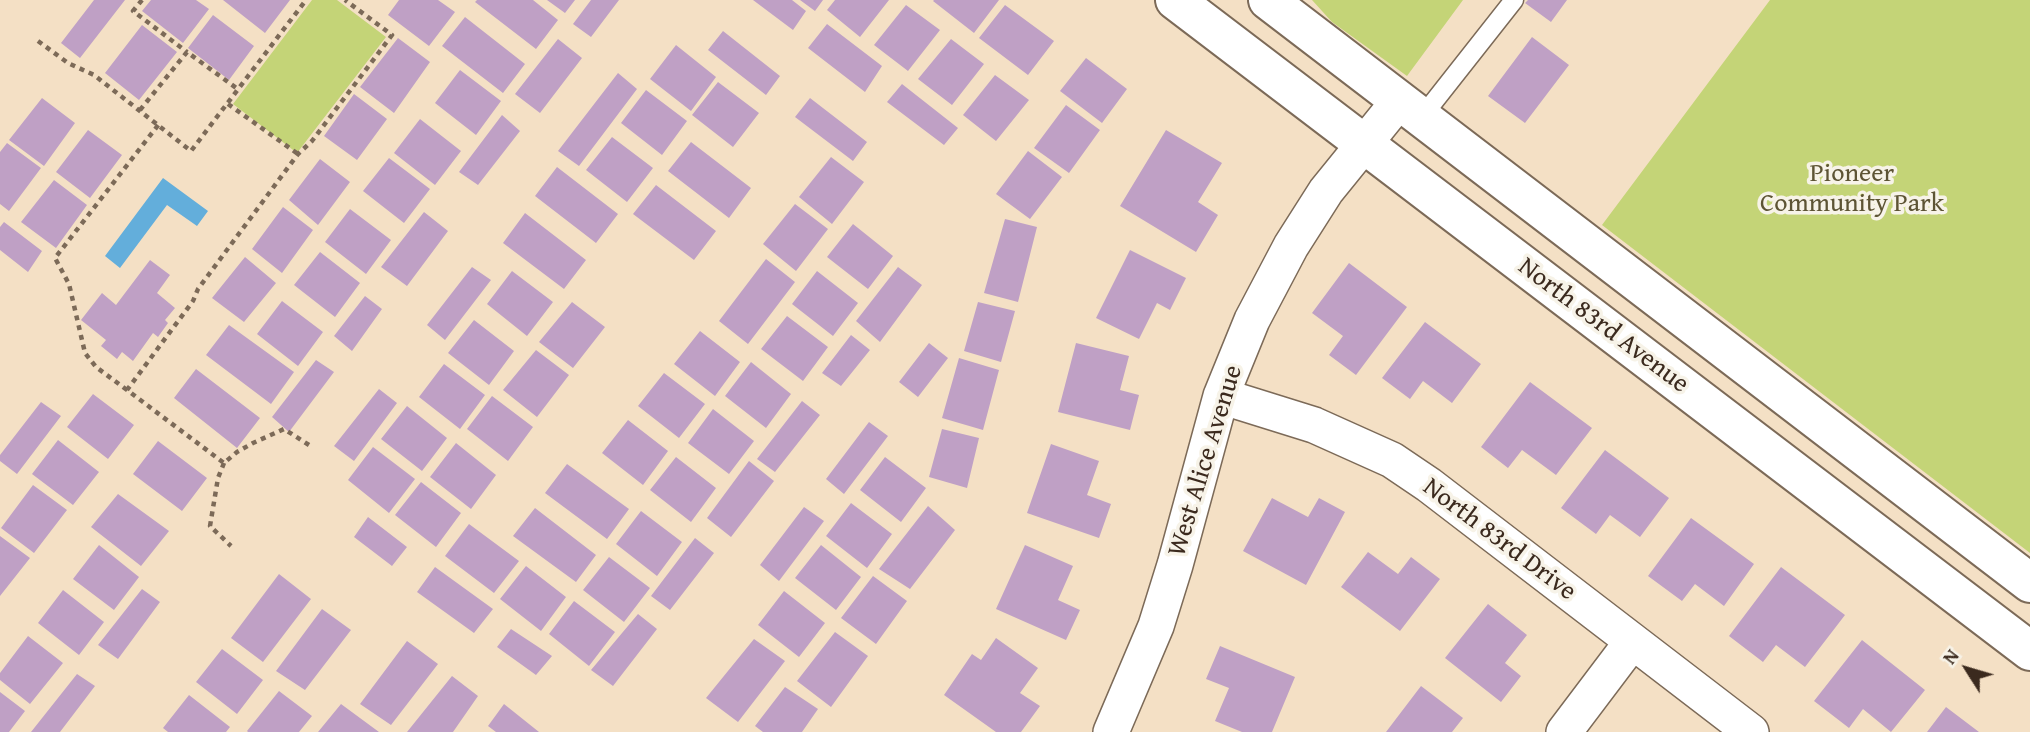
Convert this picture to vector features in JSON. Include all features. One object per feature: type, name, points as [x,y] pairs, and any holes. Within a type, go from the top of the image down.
[{"type":"main road","name":"North 83rd Avenue","points":[[1175,0],[2030,652]]},
{"type":"main road","name":"North 83rd Avenue","points":[[1268,0],[2030,583]]},
{"type":"street","name":"West Alice Avenue","points":[[1111,732],[1156,626],[1221,396],[1252,320],[1291,246],[1326,191],[1366,144],[1410,109]]},
{"type":"street","name":"North 83rd Drive","points":[[1221,396],[1314,425],[1392,460],[1429,485],[1751,732]]},
{"type":"street","points":[[1564,732],[1632,642]]},
{"type":"lane","points":[[1410,109],[1514,0]]},
{"type":"path","points":[[142,0],[133,11],[239,90]]},
{"type":"path","points":[[127,390],[298,154],[312,141],[392,35],[345,0]]},
{"type":"path","points":[[38,41],[68,63],[94,75],[191,151],[304,1]]},
{"type":"path","points":[[140,110],[187,52]]},
{"type":"path","points":[[228,104],[298,154]]},
{"type":"path","points":[[159,124],[55,258],[69,284],[85,353],[96,366],[224,463]]},
{"type":"path","points":[[231,546],[210,526],[218,478],[224,463],[237,452],[284,429],[309,445]]},
{"type":"green space","points":[[312,0],[337,0],[386,37],[297,153],[233,104]]},
{"type":"green space","points":[[1312,0],[1463,0],[1407,76],[1332,22]]},
{"type":"green space","name":"Pioneer Community Park","points":[[1770,0],[2030,0],[2030,553],[1602,225]]},
{"type":"water","points":[[163,178],[208,211],[197,226],[167,205],[120,268],[105,256]]},
{"type":"building","points":[[94,0],[125,0],[80,58],[61,43]]},
{"type":"building","points":[[151,0],[196,0],[209,9],[183,43],[142,11]]},
{"type":"building","points":[[223,0],[290,0],[265,33]]},
{"type":"building","points":[[399,0],[438,0],[455,12],[429,46],[388,15]]},
{"type":"building","points":[[533,0],[558,20],[536,49],[475,2]]},
{"type":"building","points":[[547,0],[575,0],[565,13]]},
{"type":"building","points":[[591,0],[619,0],[591,37],[573,24]]},
{"type":"building","points":[[753,0],[792,0],[806,11],[793,30]]},
{"type":"building","points":[[800,0],[823,0],[815,11]]},
{"type":"building","points":[[835,0],[889,0],[860,37],[827,10]]},
{"type":"building","points":[[934,0],[999,0],[974,33]]},
{"type":"building","points":[[1528,0],[1567,0],[1551,22],[1525,3]]},
{"type":"building","points":[[906,5],[940,30],[908,71],[874,45]]},
{"type":"building","points":[[1005,5],[1054,41],[1028,75],[979,38]]},
{"type":"building","points":[[213,15],[254,46],[229,80],[188,48]]},
{"type":"building","points":[[465,17],[525,64],[503,93],[442,46]]},
{"type":"building","points":[[827,24],[882,66],[865,92],[808,48]]},
{"type":"building","points":[[142,25],[177,52],[139,100],[105,73]]},
{"type":"building","points":[[723,31],[780,76],[766,95],[708,50]]},
{"type":"building","points":[[1532,37],[1569,65],[1525,123],[1488,96]]},
{"type":"building","points":[[398,38],[430,62],[394,113],[360,87]]},
{"type":"building","points":[[558,39],[582,58],[540,113],[515,94]]},
{"type":"building","points":[[951,39],[984,64],[952,105],[918,79]]},
{"type":"building","points":[[676,45],[716,77],[691,111],[650,79]]},
{"type":"building","points":[[1086,58],[1127,89],[1102,123],[1060,91]]},
{"type":"building","points":[[460,70],[501,101],[476,135],[435,103]]},
{"type":"building","points":[[618,73],[637,89],[579,166],[558,151]]},
{"type":"building","points":[[995,75],[1029,100],[996,141],[963,115]]},
{"type":"building","points":[[718,82],[759,113],[733,147],[692,115]]},
{"type":"building","points":[[902,84],[958,128],[944,145],[887,102]]},
{"type":"building","points":[[646,90],[687,121],[662,155],[621,123]]},
{"type":"building","points":[[354,94],[387,119],[357,160],[324,136]]},
{"type":"building","points":[[42,98],[75,123],[44,166],[9,140]]},
{"type":"building","points":[[810,98],[867,142],[853,161],[795,117]]},
{"type":"building","points":[[1066,105],[1100,130],[1069,173],[1034,148]]},
{"type":"building","points":[[502,115],[520,131],[478,185],[459,172]]},
{"type":"building","points":[[420,119],[461,151],[435,185],[394,153]]},
{"type":"building","points":[[88,130],[122,155],[90,198],[56,172]]},
{"type":"building","points":[[1166,130],[1222,163],[1198,202],[1218,215],[1196,252],[1120,206]]},
{"type":"building","points":[[612,137],[653,168],[627,202],[586,170]]},
{"type":"building","points":[[691,142],[751,188],[729,218],[668,171]]},
{"type":"building","points":[[7,143],[41,168],[9,211],[0,204],[0,152]]},
{"type":"building","points":[[1028,151],[1062,177],[1030,219],[996,194]]},
{"type":"building","points":[[831,157],[864,182],[832,224],[799,197]]},
{"type":"building","points":[[389,158],[430,189],[404,223],[363,191]]},
{"type":"building","points":[[320,159],[350,182],[318,225],[289,200]]},
{"type":"building","points":[[557,167],[618,214],[596,243],[535,196]]},
{"type":"building","points":[[54,180],[87,205],[56,248],[21,222]]},
{"type":"building","points":[[656,185],[716,231],[694,260],[633,214]]},
{"type":"building","points":[[795,204],[828,229],[796,271],[763,244]]},
{"type":"building","points":[[283,207],[313,230],[282,273],[252,249]]},
{"type":"building","points":[[350,209],[391,240],[366,274],[325,242]]},
{"type":"building","points":[[424,212],[448,231],[407,286],[381,267]]},
{"type":"building","points":[[525,213],[586,260],[564,289],[503,243]]},
{"type":"building","points":[[1005,219],[1037,227],[1018,302],[984,293]]},
{"type":"building","points":[[4,222],[42,251],[28,272],[0,250],[0,227]]},
{"type":"building","points":[[853,224],[893,256],[868,289],[827,257]]},
{"type":"building","points":[[1130,250],[1186,278],[1170,310],[1157,303],[1139,339],[1096,318]]},
{"type":"building","points":[[320,252],[360,283],[335,317],[294,285]]},
{"type":"building","points":[[245,257],[276,283],[244,322],[212,298]]},
{"type":"building","points":[[766,259],[795,282],[748,344],[719,321]]},
{"type":"building","points":[[150,260],[170,275],[157,293],[175,308],[165,320],[168,323],[158,337],[153,333],[133,361],[122,352],[117,359],[101,346],[106,340],[81,320],[102,293],[116,305]]},
{"type":"building","points":[[1349,263],[1407,307],[1356,375],[1329,355],[1343,336],[1312,313]]},
{"type":"building","points":[[472,267],[491,280],[445,340],[427,325]]},
{"type":"building","points":[[898,267],[922,285],[880,342],[856,321]]},
{"type":"building","points":[[512,271],[553,302],[527,336],[487,304]]},
{"type":"building","points":[[817,271],[858,303],[833,336],[792,304]]},
{"type":"building","points":[[365,296],[382,309],[352,351],[334,336]]},
{"type":"building","points":[[282,301],[323,332],[298,366],[257,334]]},
{"type":"building","points":[[572,302],[605,327],[573,368],[539,342]]},
{"type":"building","points":[[978,302],[1015,311],[1001,362],[964,351]]},
{"type":"building","points":[[787,316],[828,347],[803,381],[761,349]]},
{"type":"building","points":[[474,320],[514,351],[489,385],[448,353]]},
{"type":"building","points":[[1425,322],[1481,364],[1452,403],[1423,381],[1410,399],[1382,378]]},
{"type":"building","points":[[229,325],[294,372],[271,404],[206,355]]},
{"type":"building","points":[[700,331],[740,362],[715,396],[674,364]]},
{"type":"building","points":[[851,335],[870,350],[841,386],[822,373]]},
{"type":"building","points":[[929,343],[948,358],[918,397],[899,382]]},
{"type":"building","points":[[1076,343],[1129,356],[1120,390],[1139,395],[1130,430],[1058,412]]},
{"type":"building","points":[[536,350],[569,375],[537,417],[503,390]]},
{"type":"building","points":[[959,358],[999,370],[983,430],[942,418]]},
{"type":"building","points":[[316,360],[334,372],[289,432],[272,417]]},
{"type":"building","points":[[751,362],[791,394],[766,428],[725,396]]},
{"type":"building","points":[[444,364],[485,395],[460,429],[419,397]]},
{"type":"building","points":[[196,369],[260,418],[237,448],[174,398]]},
{"type":"building","points":[[664,373],[705,404],[679,438],[638,406]]},
{"type":"building","points":[[1530,382],[1592,428],[1556,475],[1522,450],[1508,468],[1481,447]]},
{"type":"building","points":[[379,389],[397,403],[354,461],[334,446]]},
{"type":"building","points":[[93,394],[134,425],[108,459],[67,427]]},
{"type":"building","points":[[492,396],[533,427],[508,461],[467,429]]},
{"type":"building","points":[[802,401],[820,415],[775,472],[757,459]]},
{"type":"building","points":[[41,402],[61,416],[17,474],[0,461],[0,455]]},
{"type":"building","points":[[407,406],[447,438],[422,471],[381,439]]},
{"type":"building","points":[[713,409],[754,441],[729,474],[688,443]]},
{"type":"building","points":[[628,420],[668,451],[643,485],[602,453]]},
{"type":"building","points":[[869,422],[888,436],[844,494],[826,479]]},
{"type":"building","points":[[942,429],[979,438],[967,488],[929,477]]},
{"type":"building","points":[[58,440],[99,472],[73,505],[32,474]]},
{"type":"building","points":[[158,441],[207,478],[182,511],[133,474]]},
{"type":"building","points":[[456,443],[496,475],[471,509],[430,477]]},
{"type":"building","points":[[1051,444],[1099,461],[1087,495],[1111,504],[1099,538],[1027,513]]},
{"type":"building","points":[[373,447],[415,479],[389,513],[348,480]]},
{"type":"building","points":[[1605,450],[1669,498],[1640,537],[1610,515],[1596,534],[1561,508]]},
{"type":"building","points":[[676,457],[716,488],[691,522],[650,490]]},
{"type":"building","points":[[885,457],[926,488],[901,522],[860,490]]},
{"type":"building","points":[[749,461],[774,481],[731,537],[707,518]]},
{"type":"building","points":[[567,464],[629,509],[607,539],[545,493]]},
{"type":"building","points":[[421,482],[461,513],[436,547],[395,515]]},
{"type":"building","points":[[33,485],[67,510],[34,553],[1,528]]},
{"type":"building","points":[[118,494],[169,531],[141,566],[91,527]]},
{"type":"building","points":[[1272,498],[1308,517],[1319,498],[1345,512],[1306,585],[1243,551]]},
{"type":"building","points":[[851,503],[892,534],[867,568],[826,536]]},
{"type":"building","points":[[928,506],[955,530],[910,589],[879,569]]},
{"type":"building","points":[[804,507],[824,521],[779,581],[760,565]]},
{"type":"building","points":[[535,508],[596,555],[576,582],[513,536]]},
{"type":"building","points":[[641,511],[682,542],[657,576],[616,544]]},
{"type":"building","points":[[368,517],[407,547],[392,566],[354,537]]},
{"type":"building","points":[[1691,518],[1754,564],[1724,606],[1695,584],[1682,601],[1648,576]]},
{"type":"building","points":[[469,524],[519,561],[494,593],[445,556]]},
{"type":"building","points":[[0,536],[30,558],[0,596]]},
{"type":"building","points":[[695,538],[714,553],[670,610],[651,596]]},
{"type":"building","points":[[99,545],[139,577],[114,610],[73,579]]},
{"type":"building","points":[[821,545],[861,577],[836,610],[795,578]]},
{"type":"building","points":[[1025,545],[1073,566],[1058,600],[1080,610],[1066,640],[996,609]]},
{"type":"building","points":[[1368,552],[1398,574],[1411,557],[1440,579],[1400,631],[1341,587]]},
{"type":"building","points":[[609,557],[650,588],[624,622],[583,590]]},
{"type":"building","points":[[526,566],[566,597],[541,631],[500,599]]},
{"type":"building","points":[[435,567],[493,609],[474,633],[417,592]]},
{"type":"building","points":[[1781,567],[1845,615],[1805,667],[1776,645],[1763,662],[1729,636]]},
{"type":"building","points":[[279,574],[311,599],[263,662],[231,638]]},
{"type":"building","points":[[873,576],[907,601],[876,644],[841,618]]},
{"type":"building","points":[[142,589],[160,602],[118,659],[98,645]]},
{"type":"building","points":[[63,590],[104,622],[79,655],[38,623]]},
{"type":"building","points":[[784,591],[825,623],[799,657],[758,625]]},
{"type":"building","points":[[574,601],[615,632],[589,666],[549,634]]},
{"type":"building","points":[[1488,604],[1527,635],[1505,663],[1521,676],[1501,702],[1445,658]]},
{"type":"building","points":[[322,609],[351,630],[305,690],[276,671]]},
{"type":"building","points":[[638,614],[657,629],[613,686],[591,670]]},
{"type":"building","points":[[511,629],[552,656],[536,675],[497,647]]},
{"type":"building","points":[[835,632],[868,656],[831,707],[797,681]]},
{"type":"building","points":[[28,636],[63,663],[30,704],[0,680],[0,673]]},
{"type":"building","points":[[996,638],[1038,668],[1020,693],[1040,706],[1021,732],[996,732],[944,695],[972,654],[981,660]]},
{"type":"building","points":[[754,639],[785,661],[738,722],[706,698]]},
{"type":"building","points":[[1862,640],[1925,690],[1891,732],[1863,709],[1849,728],[1814,701]]},
{"type":"building","points":[[407,641],[438,664],[391,725],[360,704]]},
{"type":"building","points":[[1220,646],[1295,677],[1272,732],[1242,732],[1215,721],[1229,688],[1206,679]]},
{"type":"building","points":[[222,649],[263,680],[237,714],[196,682]]},
{"type":"building","points":[[77,674],[95,686],[60,732],[31,732]]},
{"type":"building","points":[[452,676],[478,696],[453,732],[407,732]]},
{"type":"building","points":[[1421,686],[1463,718],[1452,732],[1386,732]]},
{"type":"building","points":[[785,687],[818,709],[802,732],[763,732],[755,726]]},
{"type":"building","points":[[279,691],[312,716],[299,732],[248,732],[247,731]]},
{"type":"building","points":[[0,692],[25,711],[9,732],[0,732]]},
{"type":"building","points":[[189,695],[230,727],[226,732],[168,732],[163,728]]},
{"type":"building","points":[[341,704],[379,732],[318,732]]},
{"type":"building","points":[[504,704],[539,732],[496,732],[488,726]]},
{"type":"building","points":[[1946,707],[1979,732],[1927,732]]}]
